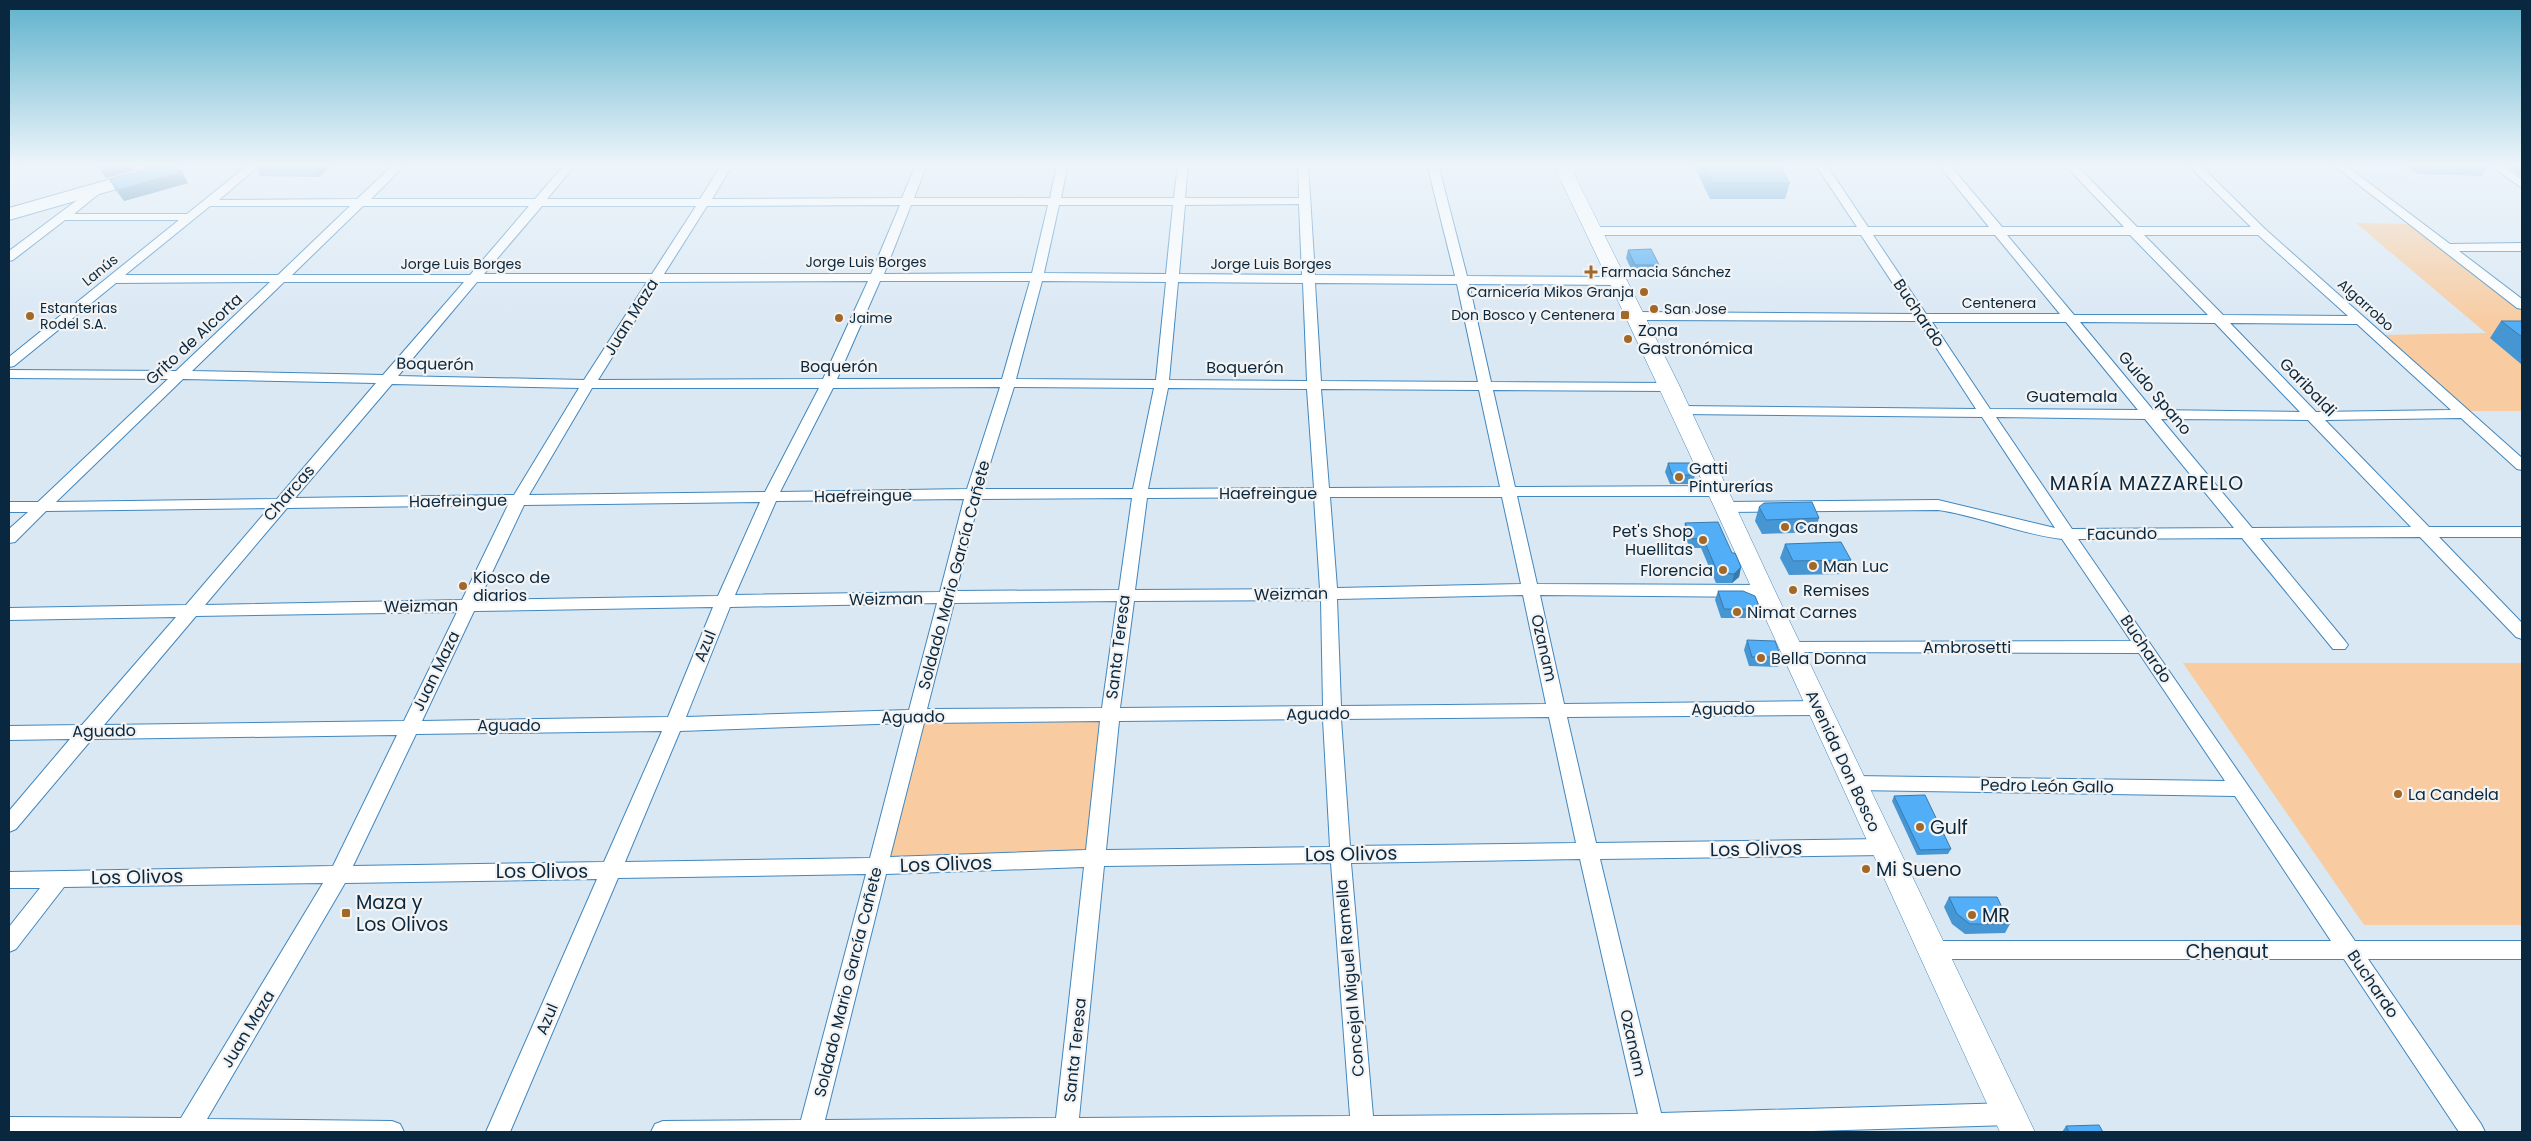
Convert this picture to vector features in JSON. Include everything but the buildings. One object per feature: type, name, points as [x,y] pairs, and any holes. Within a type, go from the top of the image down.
[{"type":"main road","name":"Avenida Don Bosco","points":[[1588,217],[1670,387],[1763,591],[2014,1123]]},
{"type":"street","points":[[9,257],[64,217]]},
{"type":"street","name":"Lanús","points":[[9,363],[191,217]]},
{"type":"street","name":"Grito de Alcorta","points":[[9,538],[346,217]]},
{"type":"street","name":"Charcas","points":[[9,824],[280,504],[527,217]]},
{"type":"street","name":"Juan Maza","points":[[187,1131],[340,873],[518,501],[588,384],[693,217]]},
{"type":"street","name":"Azul","points":[[498,1132],[674,724],[723,603],[770,497],[828,384],[876,277],[900,217]]},
{"type":"street","name":"Soldado Mario García Cañete","points":[[810,1132],[973,494],[1008,383],[1037,277],[1051,217]]},
{"type":"street","name":"Santa Teresa","points":[[1066,1131],[1110,716],[1140,493],[1162,384],[1177,217]]},
{"type":"street","name":"Concejal Miguel Ramella","points":[[1305,217],[1310,279],[1314,385],[1329,594],[1332,714],[1340,854],[1363,1129]]},
{"type":"street","name":"Ozanam","points":[[1446,217],[1462,280],[1588,852],[1653,1129]]},
{"type":"street","name":"Buchardo","points":[[1854,217],[2473,1132]]},
{"type":"street","name":"Guido Spano","points":[[1987,217],[2339,645]]},
{"type":"street","name":"Garibaldi","points":[[2121,217],[2217,319],[2522,633]]},
{"type":"street","name":"Algarrobo","points":[[2246,217],[2522,466]]},
{"type":"street","points":[[2408,217],[2522,304]]},
{"type":"street","points":[[1594,230],[2260,231]]},
{"type":"street","points":[[2449,248],[2522,248]]},
{"type":"street","name":"Jorge Luis Borges","points":[[113,279],[1037,277],[1618,282]]},
{"type":"street","name":"Centenera","points":[[1636,316],[2361,320]]},
{"type":"street","name":"Boquerón","points":[[9,374],[182,375],[588,384],[1008,383],[1670,387]]},
{"type":"street","name":"Guatemala","points":[[1680,410],[2311,416],[2463,414]]},
{"type":"street","name":"Haefreingue","points":[[9,507],[1140,493],[1508,492],[1721,499]]},
{"type":"street","name":"Facundo","points":[[1721,499],[1938,505],[1966,510],[2046,532],[2067,534],[2522,532]]},
{"type":"street","name":"Weizman","points":[[9,614],[468,605],[723,603],[946,597],[1329,594],[1530,589],[1763,591]]},
{"type":"street","name":"Ambrosetti","points":[[1790,648],[2144,647]]},
{"type":"street","name":"Aguado","points":[[9,733],[410,726],[674,724],[917,716],[1110,716],[1818,708]]},
{"type":"street","name":"Pedro León Gallo","points":[[1854,783],[2240,789]]},
{"type":"street","name":"Los Olivos","points":[[9,880],[340,873],[878,866],[1095,858],[1884,846]]},
{"type":"street","points":[[9,943],[59,879]]},
{"type":"street","name":"Chenaut","points":[[1932,950],[2522,950]]},
{"type":"street","points":[[663,1132],[1653,1129],[2014,1123]]},
{"type":"street","points":[[9,1128],[392,1132]]},
{"type":"shaded area","points":[[2356,223],[2409,224],[2522,311],[2522,411],[2470,411],[2381,335],[2486,333]]},
{"type":"shaded area","name":"La Candela","points":[[2183,663],[2522,663],[2522,925],[2364,925]]},
{"type":"shaded area","points":[[917,716],[1110,716],[1095,858],[878,866]]},
{"type":"place","name":"Farmacia Sánchez","points":[[1591,272]]},
{"type":"place","name":"Carnicería Mikos Granja","points":[[1644,292]]},
{"type":"place","name":"San Jose","points":[[1654,309]]},
{"type":"place","name":"Don Bosco y Centenera","points":[[1625,315]]},
{"type":"place","name":"Estanterias Rodel S.A.","points":[[30,316]]},
{"type":"place","name":"Jaime","points":[[839,318]]},
{"type":"place","name":"Zona Gastronómica","points":[[1628,339]]},
{"type":"place","name":"Gatti Pinturerías","points":[[1679,477]]},
{"type":"place","name":"Cangas","points":[[1785,527]]},
{"type":"place","name":"Pet's Shop Huellitas","points":[[1703,540]]},
{"type":"place","name":"Man Luc","points":[[1813,566]]},
{"type":"place","name":"Florencia","points":[[1723,570]]},
{"type":"place","name":"Kiosco de diarios","points":[[463,586]]},
{"type":"place","name":"Remises","points":[[1793,590]]},
{"type":"place","name":"Nimat Carnes","points":[[1737,612]]},
{"type":"place","name":"Bella Donna","points":[[1761,658]]},
{"type":"place","name":"La Candela","points":[[2398,794]]},
{"type":"place","name":"Gulf","points":[[1920,827]]},
{"type":"place","name":"Mi Sueno","points":[[1866,869]]},
{"type":"place","name":"Maza y Los Olivos","points":[[346,913]]},
{"type":"place","name":"MR","points":[[1972,915]]},
{"type":"district","name":"MARÍA MAZZARELLO","points":[[2147,483]]}]
